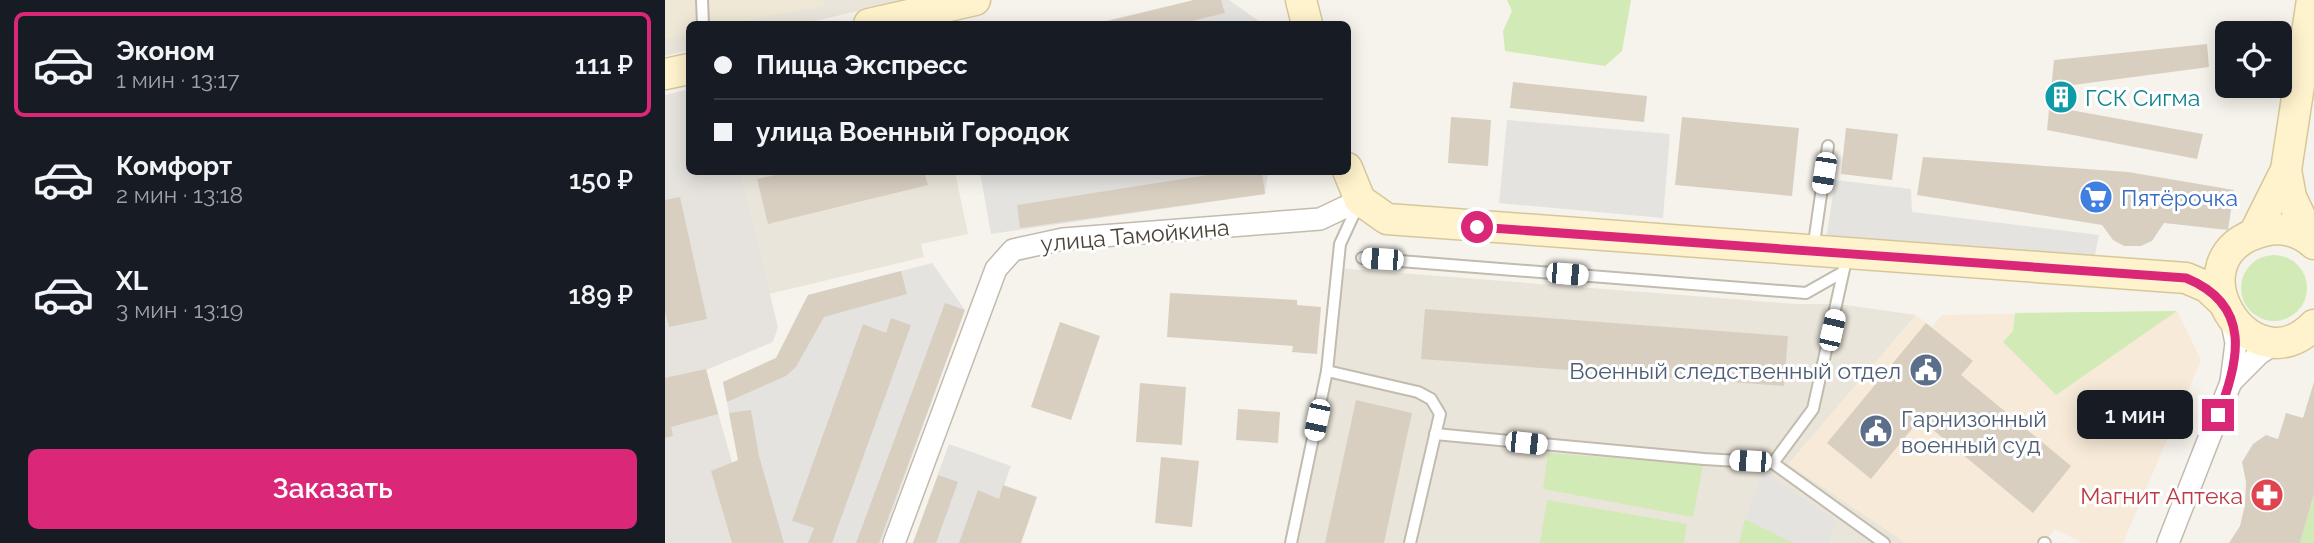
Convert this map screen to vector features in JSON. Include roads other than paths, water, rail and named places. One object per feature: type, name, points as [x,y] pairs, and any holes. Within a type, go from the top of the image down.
[{"type":"street","points":[[882,21],[975,0]]},
{"type":"street","points":[[1301,0],[1306,21]]},
{"type":"street","points":[[2261,231],[2295,232],[2310,229],[2291,197],[2312,0]]},
{"type":"street","points":[[665,74],[686,70]]},
{"type":"street","points":[[2168,543],[2231,382],[2236,343],[2220,279],[2226,259],[2233,248],[2261,231],[2297,159]]},
{"type":"street","points":[[1350,175],[1360,200],[1387,219],[1424,224],[1813,250],[1845,262],[2186,278],[2207,287],[2257,338],[2279,341]]},
{"type":"street","name":"улица Тамойкина","points":[[894,543],[996,269],[1013,250],[1063,239],[1320,219],[1360,200]]},
{"type":"street","points":[[2186,278],[2209,270],[2226,259]]},
{"type":"street","points":[[2231,382],[2260,353],[2279,341],[2296,337],[2314,325]]},
{"type":"lane","points":[[702,0],[703,21]]},
{"type":"lane","points":[[1813,250],[1828,146]]},
{"type":"lane","points":[[1291,543],[1327,371],[1340,244],[1360,200]]},
{"type":"lane","points":[[1362,258],[1806,293],[1845,262]]},
{"type":"lane","points":[[1773,463],[1813,409],[1845,262]]},
{"type":"lane","points":[[1327,371],[1418,392],[1431,399],[1440,414],[1410,543]]},
{"type":"lane","points":[[1434,434],[1773,463],[1884,543]]},
{"type":"place","name":"ГСК Сигма","points":[[2061,97]]},
{"type":"place","name":"Пятёрочка","points":[[2096,197]]},
{"type":"place","name":"Военный следственный отдел","points":[[1926,370]]},
{"type":"place","name":"Гарнизонный военный суд","points":[[1876,431]]},
{"type":"place","name":"Магнит Аптека","points":[[2267,495]]}]
